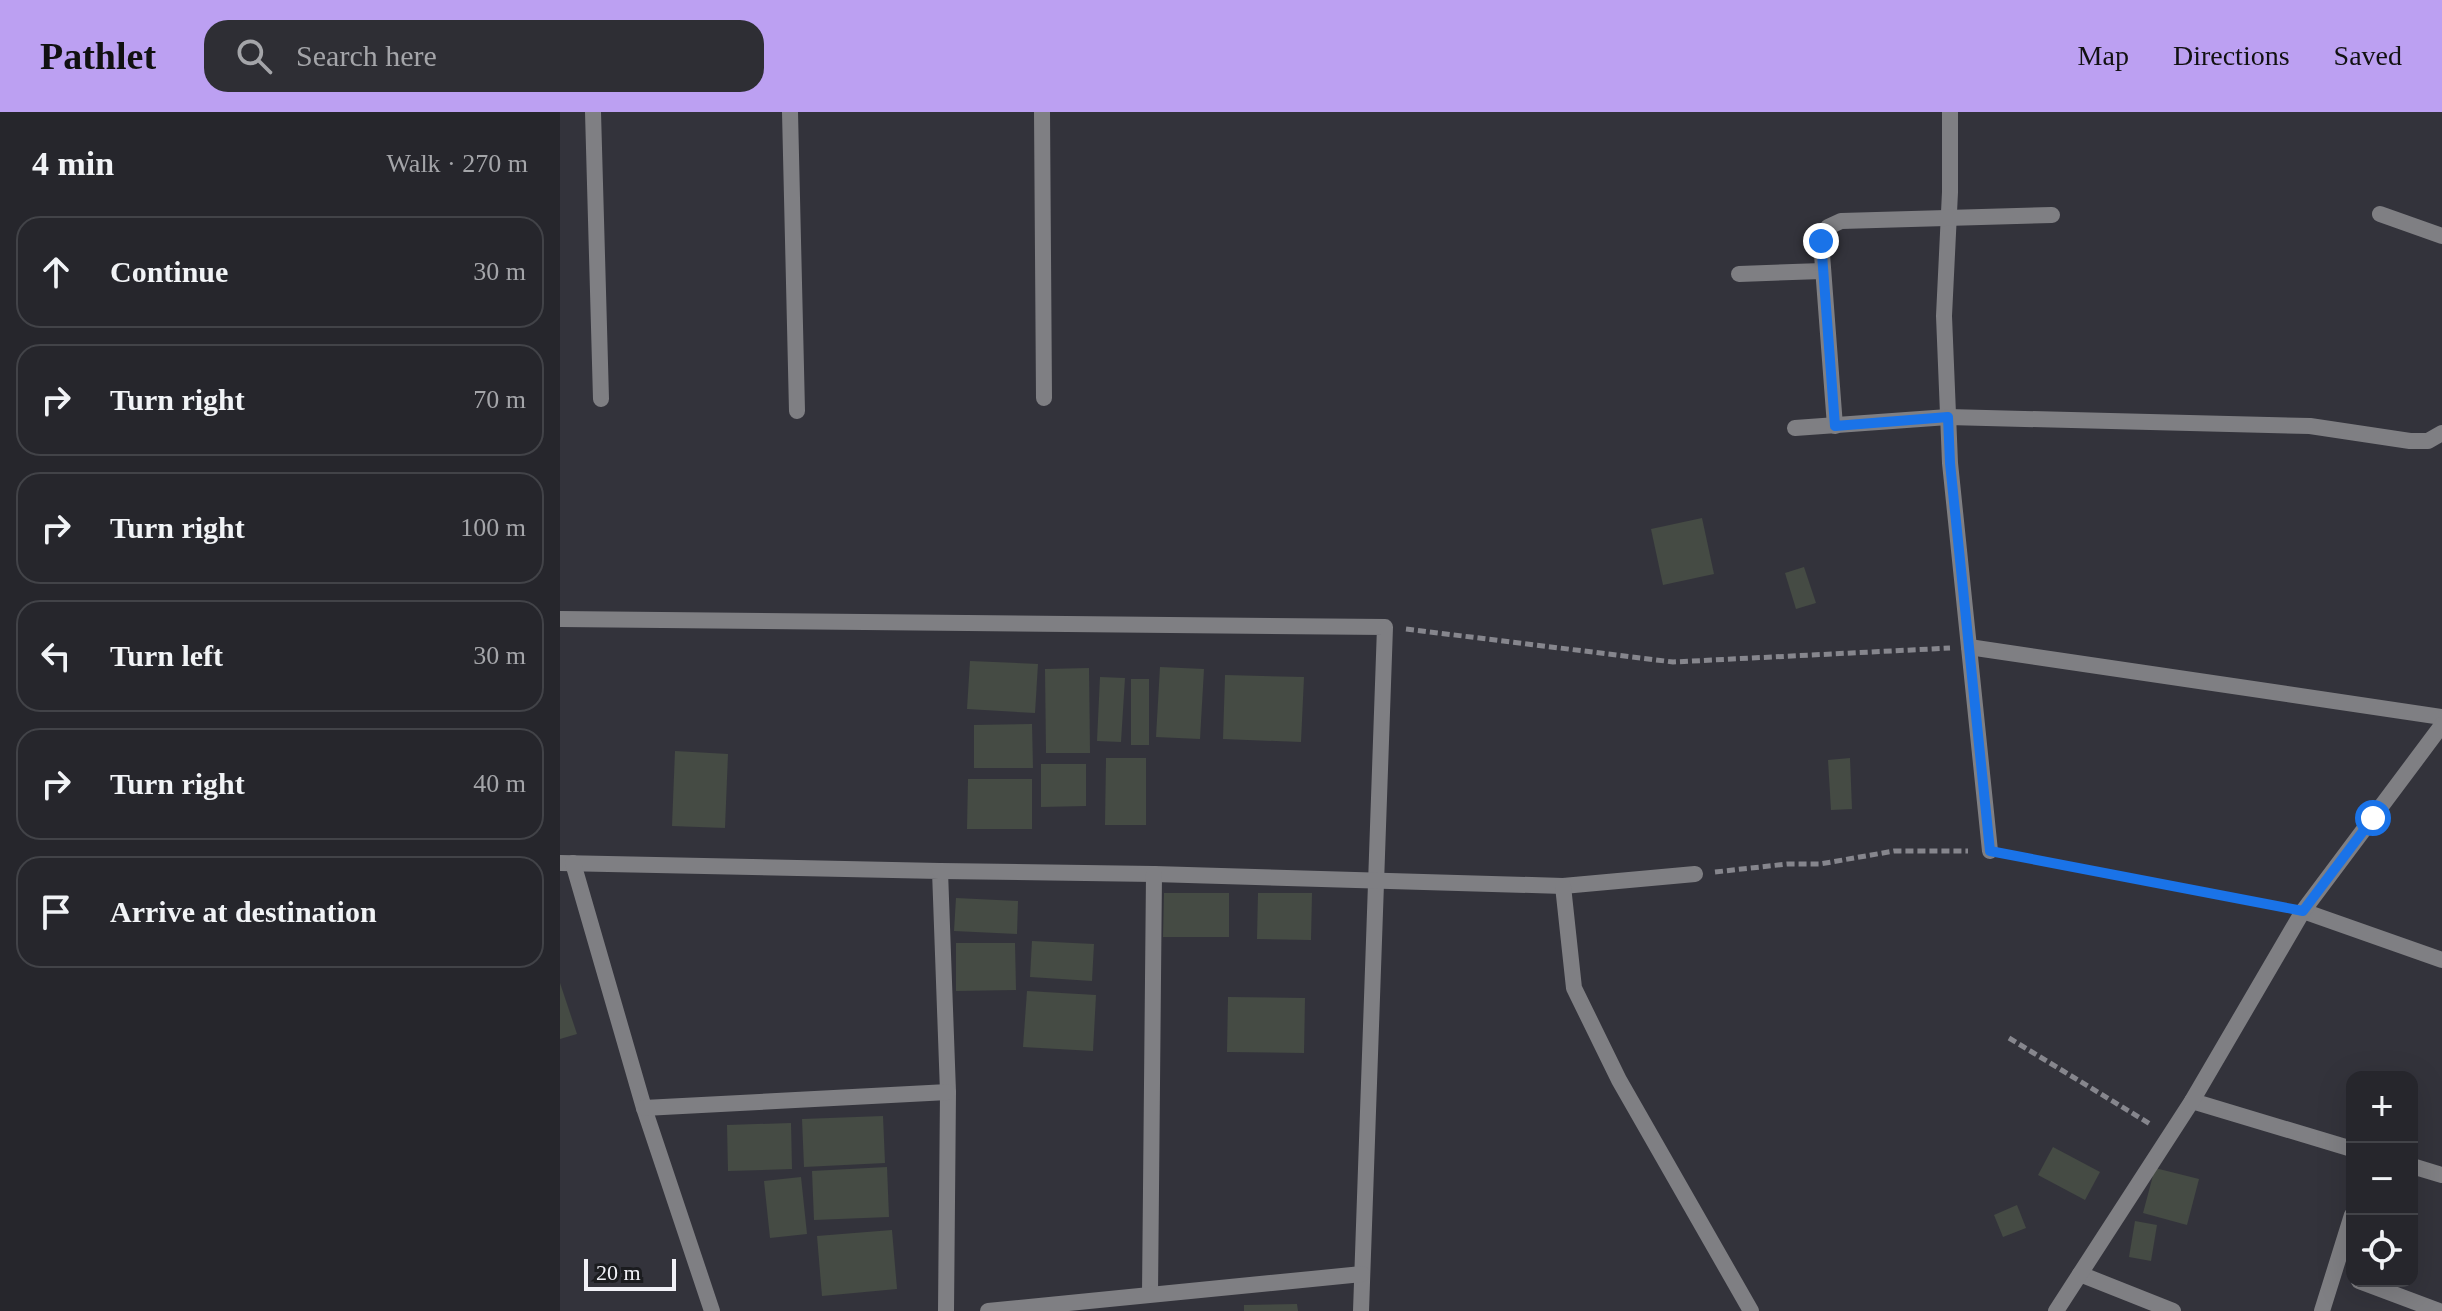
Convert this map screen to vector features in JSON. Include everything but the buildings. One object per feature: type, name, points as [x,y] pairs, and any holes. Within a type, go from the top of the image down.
[{"type":"street","points":[[593,112],[601,399]]},
{"type":"street","points":[[790,112],[797,411]]},
{"type":"street","points":[[1042,112],[1044,398]]},
{"type":"street","points":[[1950,112],[1944,316],[1950,463],[1990,851]]},
{"type":"street","points":[[2380,214],[2442,236]]},
{"type":"street","points":[[1835,426],[1822,271],[1821,241],[1828,227],[1841,221],[2052,215]]},
{"type":"street","points":[[1739,274],[1822,271]]},
{"type":"street","points":[[1795,428],[1948,417],[2310,426],[2410,441],[2428,441],[2442,433]]},
{"type":"street","points":[[560,619],[1385,627],[1361,1311]]},
{"type":"street","points":[[1969,647],[2442,717]]},
{"type":"street","points":[[2056,1311],[2192,1101],[2303,911],[2442,725]]},
{"type":"street","points":[[2426,749],[2442,758]]},
{"type":"street","points":[[712,1311],[567,863],[1154,874],[1563,886],[1695,874]]},
{"type":"street","points":[[940,871],[948,1092],[946,1311]]},
{"type":"street","points":[[1150,1294],[1154,874]]},
{"type":"street","points":[[1563,886],[1574,988],[1619,1080],[1751,1311]]},
{"type":"street","points":[[2303,911],[2442,960]]},
{"type":"street","points":[[644,1108],[948,1092]]},
{"type":"street","points":[[2192,1101],[2346,1147]]},
{"type":"street","points":[[2418,1168],[2442,1175]]},
{"type":"street","points":[[2322,1311],[2346,1234]]},
{"type":"street","points":[[2334,1272],[2346,1277]]},
{"type":"street","points":[[988,1311],[1362,1274]]},
{"type":"street","points":[[2080,1274],[2173,1311]]},
{"type":"street","points":[[2375,1287],[2439,1311]]},
{"type":"path","points":[[1385,627],[1673,662],[1969,647]]},
{"type":"path","points":[[1695,874],[1787,864],[1820,864],[1894,851],[1990,851],[2303,911]]},
{"type":"path","points":[[2009,1038],[2168,1135]]},
{"type":"route","points":[[1821,241],[1835,426],[1948,417],[1950,463],[1990,851],[2303,911],[2373,818]]}]
